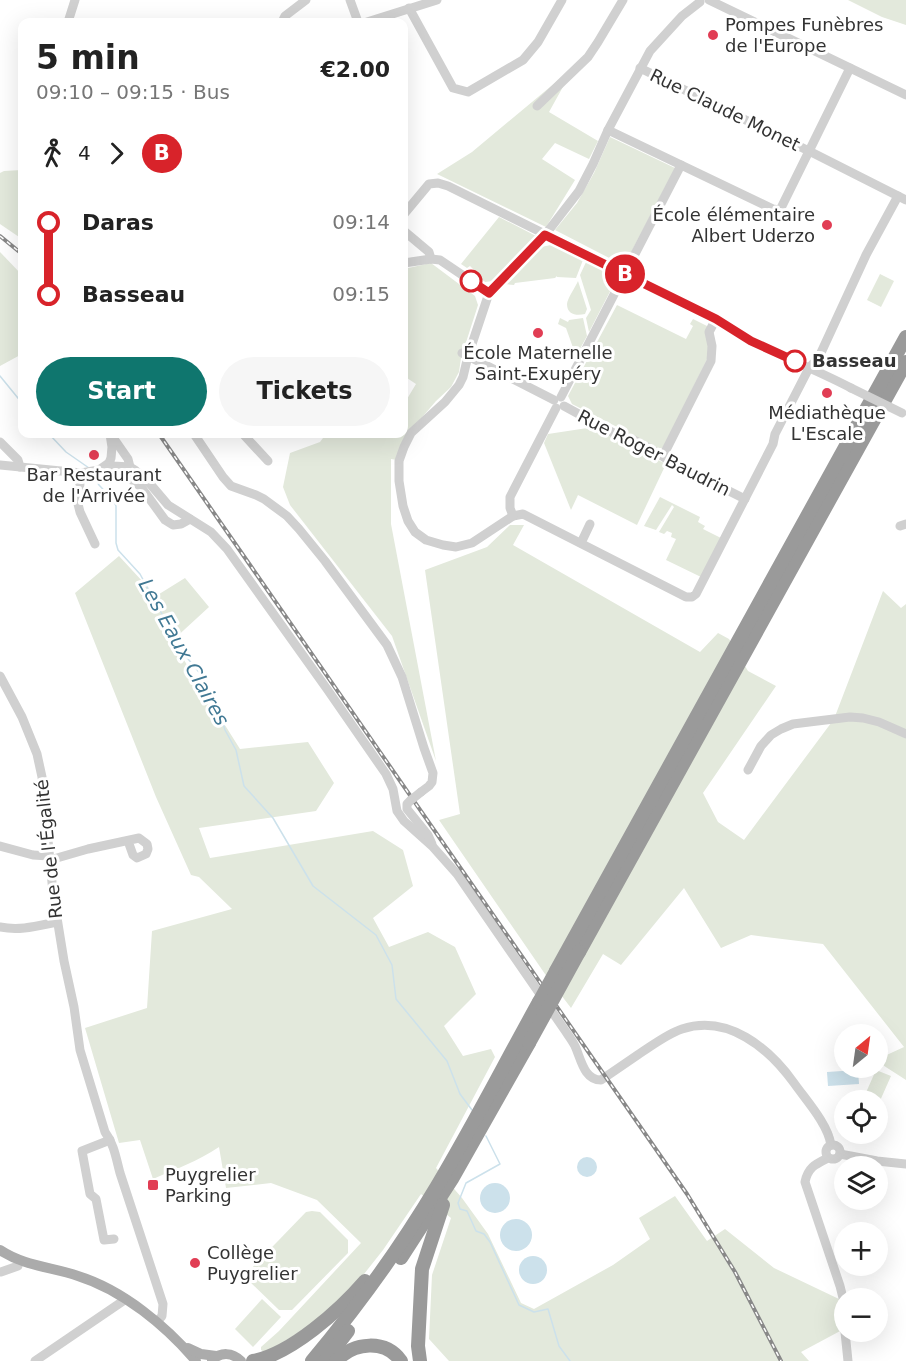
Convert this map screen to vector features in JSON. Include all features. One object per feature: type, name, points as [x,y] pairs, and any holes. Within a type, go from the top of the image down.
[{"type":"highway","points":[[312,1361],[355,1308],[390,1258],[449,1165],[906,337]]},
{"type":"highway","points":[[326,1361],[388,1278],[452,1179],[906,362]]},
{"type":"highway","points":[[420,1361],[418,1329],[422,1269],[452,1179]]},
{"type":"highway","points":[[254,1361],[277,1353],[297,1341],[358,1289],[381,1262],[390,1258]]},
{"type":"highway","points":[[336,1361],[351,1350],[371,1345],[389,1350],[401,1361]]},
{"type":"main road","points":[[0,1250],[20,1261],[78,1275],[93,1281],[126,1299],[157,1322],[182,1345],[203,1359],[221,1354],[232,1355],[241,1361]]},
{"type":"street","points":[[69,18],[75,0]]},
{"type":"street","points":[[284,18],[306,0]]},
{"type":"street","points":[[350,0],[357,18]]},
{"type":"street","points":[[380,18],[436,0]]},
{"type":"street","points":[[409,9],[453,88],[468,92],[523,60],[538,42],[562,0]]},
{"type":"street","points":[[537,106],[588,57],[623,0]]},
{"type":"street","points":[[902,198],[866,255],[819,357],[809,368],[745,499],[696,594],[692,597],[686,597],[523,514],[513,516],[472,543],[456,547],[426,540],[415,532],[403,506],[399,481],[399,461],[411,433],[459,386],[463,377],[465,354],[489,293],[545,235],[579,191],[650,51],[682,16],[704,0],[906,95]]},
{"type":"street","name":"Rue Claude Monet","points":[[640,68],[902,198]]},
{"type":"street","points":[[608,130],[778,210],[850,68]]},
{"type":"street","points":[[513,516],[510,497],[681,165]]},
{"type":"street","points":[[408,209],[429,184],[438,183],[448,186],[716,319],[751,341],[904,414]]},
{"type":"street","points":[[408,234],[429,252],[431,259]]},
{"type":"street","points":[[408,262],[431,259],[446,263],[489,293]]},
{"type":"street","points":[[663,456],[711,361],[712,346],[709,332],[716,319]]},
{"type":"street","points":[[465,354],[559,403]]},
{"type":"street","name":"Rue Roger Baudrin","points":[[559,403],[745,499]]},
{"type":"street","points":[[111,438],[111,465]]},
{"type":"street","points":[[113,438],[128,459],[130,467]]},
{"type":"street","points":[[197,438],[227,482],[264,499],[300,529],[387,645],[402,677],[433,772],[429,786],[407,804],[407,809],[428,835],[433,848]]},
{"type":"street","points":[[247,438],[268,461]]},
{"type":"street","points":[[0,442],[18,460],[20,467]]},
{"type":"street","points":[[0,465],[89,472],[111,465],[130,467],[141,475],[168,505],[218,538],[376,758],[393,789],[397,810],[404,821],[457,874],[564,1029],[590,1077],[601,1080],[660,1040],[683,1029],[700,1025],[732,1030],[758,1045],[785,1070],[825,1128],[831,1145]]},
{"type":"street","points":[[111,465],[141,487],[165,520],[173,525],[190,519]]},
{"type":"street","points":[[89,472],[78,504],[95,544]]},
{"type":"street","points":[[581,543],[590,524]]},
{"type":"street","name":"Rue de l'Égalité","points":[[0,676],[22,717],[37,754],[42,777],[57,922],[80,1050],[163,1304],[162,1316],[157,1322]]},
{"type":"street","points":[[748,770],[761,746],[771,735],[793,724],[850,717],[863,718],[879,722],[906,734]]},
{"type":"street","points":[[0,846],[50,858],[128,841]]},
{"type":"street","points":[[0,927],[22,929],[57,922]]},
{"type":"street","points":[[110,1140],[82,1151],[90,1194],[96,1199],[104,1240],[114,1239]]},
{"type":"street","points":[[831,1145],[838,1147],[840,1154]]},
{"type":"street","points":[[828,1158],[826,1150],[831,1145]]},
{"type":"street","points":[[840,1154],[836,1159],[828,1158],[813,1165],[809,1169],[805,1182],[840,1288]]},
{"type":"street","points":[[840,1154],[906,1164]]},
{"type":"street","points":[[1,1272],[18,1266],[20,1261]]},
{"type":"street","points":[[35,1361],[126,1299]]},
{"type":"street","points":[[846,1342],[848,1361]]},
{"type":"shaded area","points":[[848,0],[906,0],[906,25],[882,17]]},
{"type":"shaded area","points":[[574,67],[549,112],[598,141],[589,159],[555,143],[542,159],[575,180],[546,227],[437,174],[472,152]]},
{"type":"shaded area","points":[[610,137],[675,168],[624,266],[555,230],[577,203]]},
{"type":"shaded area","points":[[18,170],[18,236],[0,224],[0,173]]},
{"type":"shaded area","points":[[499,217],[536,236],[493,281],[485,282],[476,276],[476,272],[470,266],[467,268],[461,264]]},
{"type":"shaded area","points":[[551,245],[581,257],[583,260],[576,278],[557,276],[514,285],[504,284],[541,247]]},
{"type":"shaded area","points":[[0,252],[18,271],[18,356],[0,366]]},
{"type":"shaded area","points":[[587,260],[617,276],[589,332],[586,318],[591,310],[580,275]]},
{"type":"shaded area","points":[[431,263],[475,296],[478,305],[461,358],[459,372],[451,387],[412,429],[408,437],[408,397],[416,384],[408,379],[408,268]]},
{"type":"shaded area","points":[[880,274],[894,281],[881,307],[867,300]]},
{"type":"shaded area","points":[[578,281],[587,309],[585,314],[579,315],[571,313],[567,308],[568,299]]},
{"type":"shaded area","points":[[617,305],[686,339],[693,326],[690,324],[693,319],[709,327],[710,353],[662,448],[622,433],[621,429],[572,404],[568,396]]},
{"type":"shaded area","points":[[560,318],[568,322],[583,318],[587,336],[576,356],[566,328],[558,324]]},
{"type":"shaded area","points":[[594,427],[666,464],[637,525],[578,495],[571,510],[544,443],[548,434]]},
{"type":"shaded area","points":[[323,438],[408,438],[397,460],[391,459],[391,524],[436,761],[392,636],[290,505],[283,487],[290,453],[320,442]]},
{"type":"shaded area","points":[[660,497],[700,517],[698,522],[705,526],[703,529],[721,538],[701,577],[666,560],[676,539],[671,537],[672,533],[659,532],[674,507],[672,505],[656,530],[644,526]]},
{"type":"shaded area","points":[[510,525],[524,525],[513,545],[700,652],[718,633],[729,639],[748,671],[776,686],[703,793],[718,822],[744,840],[834,719],[883,591],[901,608],[906,604],[906,1080],[888,1068],[888,1054],[904,1047],[823,944],[751,935],[721,948],[684,888],[621,965],[603,954],[571,1008],[439,820],[460,814],[425,570],[487,547]]},
{"type":"shaded area","points":[[119,556],[156,596],[185,578],[209,607],[172,641],[240,749],[308,742],[334,783],[316,811],[199,828],[210,858],[373,831],[403,850],[413,886],[373,918],[389,947],[428,932],[455,947],[476,994],[444,1026],[463,1056],[491,1049],[495,1057],[436,1168],[462,1198],[488,1234],[521,1303],[534,1309],[613,1265],[650,1239],[639,1218],[675,1196],[707,1241],[725,1229],[774,1268],[834,1297],[834,1334],[801,1352],[809,1361],[449,1361],[429,1339],[432,1275],[451,1218],[421,1194],[383,1250],[353,1288],[321,1318],[266,1353],[261,1350],[261,1347],[279,1331],[361,1243],[317,1200],[271,1183],[226,1188],[219,1147],[195,1161],[153,1179],[140,1140],[119,1143],[85,1028],[147,1008],[152,931],[232,909],[199,877],[191,875],[156,797],[75,593]]},
{"type":"shaded area","points":[[891,1076],[885,1090],[867,1090],[872,1078]]},
{"type":"shaded area","points":[[306,1212],[320,1212],[348,1240],[348,1253],[292,1310],[279,1310],[250,1282],[250,1270]]},
{"type":"shaded area","points":[[262,1299],[281,1317],[253,1347],[235,1329]]},
{"type":"water","points":[[827,1072],[834,1072],[834,1078],[859,1078],[859,1084],[828,1086]]},
{"type":"water","points":[[587,1157],[594,1160],[597,1167],[594,1174],[587,1177],[580,1174],[577,1167],[580,1160]]},
{"type":"water","points":[[495,1183],[506,1187],[510,1198],[506,1209],[495,1213],[484,1209],[480,1198],[484,1187]]},
{"type":"water","points":[[516,1219],[527,1224],[532,1235],[527,1246],[516,1251],[505,1246],[500,1235],[505,1224]]},
{"type":"water","points":[[533,1256],[543,1260],[547,1270],[543,1280],[533,1284],[523,1280],[519,1270],[523,1260]]},
{"type":"waterway","name":"Les Eaux Claires","points":[[0,376],[18,398]]},
{"type":"waterway","name":"Les Eaux Claires","points":[[53,438],[66,452],[89,468]]},
{"type":"waterway","name":"Les Eaux Claires","points":[[93,475],[116,506],[118,550],[140,574],[184,654],[203,677],[208,697],[219,710],[225,730],[236,750],[244,786],[273,818],[313,886],[376,935],[392,965],[396,999],[447,1061],[460,1094],[472,1110]]},
{"type":"waterway","name":"Les Eaux Claires","points":[[486,1136],[500,1164],[466,1183],[458,1203],[460,1209],[467,1211],[476,1231],[484,1234],[490,1242],[519,1305],[534,1312],[548,1309],[559,1346],[570,1361]]},
{"type":"railway","points":[[0,236],[18,251]]},
{"type":"railway","points":[[162,438],[687,1194],[735,1272],[781,1361]]},
{"type":"bus line","name":"B","points":[[471,281],[489,293],[545,235],[716,319],[768,350],[795,361]]},
{"type":"place","name":"Pompes Funèbres de l'Europe","points":[[713,35]]},
{"type":"place","name":"École élémentaire Albert Uderzo","points":[[827,225]]},
{"type":"place","name":"École Maternelle Saint-Exupéry","points":[[538,333]]},
{"type":"place","name":"Basseau","points":[[795,361]]},
{"type":"place","name":"Médiathèque L'Escale","points":[[827,393]]},
{"type":"place","name":"Bar Restaurant de l'Arrivée","points":[[94,455]]},
{"type":"place","name":"Puygrelier Parking","points":[[153,1185]]},
{"type":"place","name":"Collège Puygrelier","points":[[195,1263]]}]
